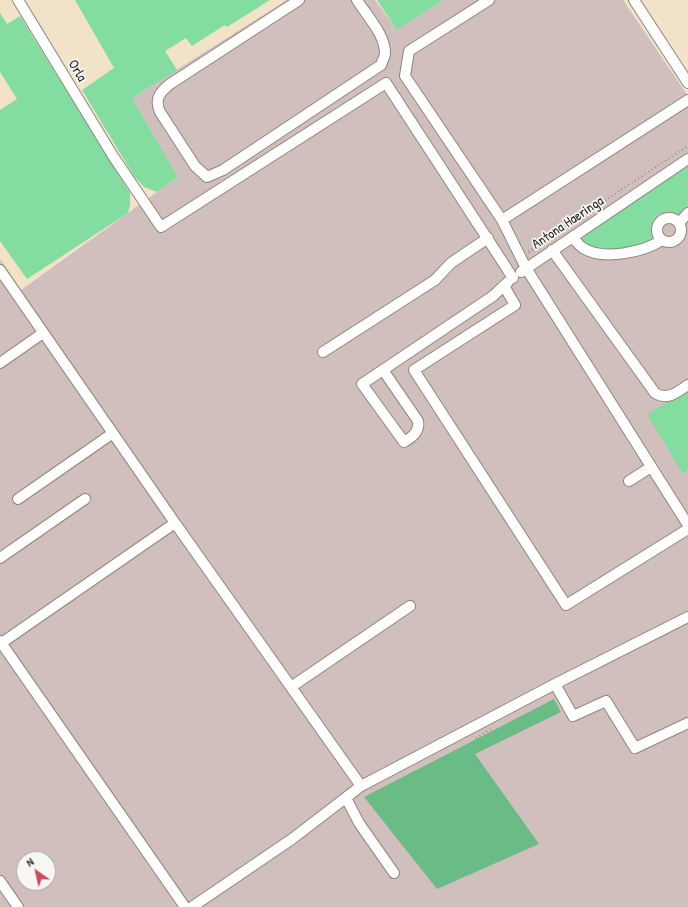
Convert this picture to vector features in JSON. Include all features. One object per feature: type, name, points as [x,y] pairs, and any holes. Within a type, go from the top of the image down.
[{"type":"street","name":"Orla","points":[[18,0],[113,156],[161,227],[386,83],[488,238]]},
{"type":"street","points":[[299,0],[170,84],[158,96],[157,102],[160,112],[195,166],[207,178],[223,170],[381,65],[385,54],[383,43],[378,32],[356,0]]},
{"type":"street","points":[[489,0],[409,51],[405,76],[502,220],[526,268],[688,525]]},
{"type":"street","points":[[634,0],[688,83]]},
{"type":"street","points":[[502,220],[688,100]]},
{"type":"street","name":"Antona Haeringa","points":[[383,370],[418,421],[419,426],[417,432],[404,442],[362,384],[383,370],[468,314],[493,296],[526,268],[688,159]]},
{"type":"street","points":[[679,223],[688,213]]},
{"type":"street","points":[[669,217],[673,218],[679,223],[681,230],[678,237],[671,242],[662,240],[657,230],[662,220],[669,217]]},
{"type":"street","points":[[572,237],[582,247],[591,252],[610,255],[655,245],[662,240]]},
{"type":"street","points":[[323,352],[434,280],[451,263],[488,238],[514,278]]},
{"type":"street","points":[[552,250],[655,393],[663,396],[673,395],[688,385]]},
{"type":"street","points":[[0,270],[175,523],[361,786]]},
{"type":"street","points":[[504,286],[515,305],[414,370],[566,604],[652,553],[688,529]]},
{"type":"street","points":[[0,363],[43,333]]},
{"type":"street","points":[[18,499],[113,433]]},
{"type":"street","points":[[629,481],[651,467]]},
{"type":"street","points":[[0,558],[85,499]]},
{"type":"street","points":[[175,523],[0,643],[185,907]]},
{"type":"street","points":[[291,687],[410,606]]},
{"type":"street","points":[[192,907],[292,839],[361,786],[555,684],[688,617]]},
{"type":"street","points":[[555,684],[573,716],[606,701],[635,748],[688,723]]},
{"type":"street","points":[[346,798],[359,823],[394,873]]},
{"type":"street","points":[[0,881],[18,907]]},
{"type":"path","points":[[520,257],[688,146]]},
{"type":"shaded area","points":[[287,0],[375,0],[397,30],[443,0],[623,0],[688,96],[688,390],[683,473],[688,470],[688,907],[0,907],[0,259],[21,290],[178,177],[132,98]]},
{"type":"green space","points":[[75,0],[270,0],[227,27],[225,25],[192,46],[186,38],[165,51],[177,70],[132,98],[178,177],[157,192],[144,187],[134,176],[82,90],[114,68]]},
{"type":"green space","points":[[377,0],[443,0],[397,30]]},
{"type":"green space","points":[[0,13],[7,24],[20,16],[130,193],[128,213],[27,279],[0,241],[0,110],[17,99],[0,72]]},
{"type":"green space","points":[[688,168],[688,204],[681,215],[672,212],[663,212],[655,217],[651,227],[652,238],[650,242],[625,249],[607,250],[598,249],[583,242],[584,236],[587,232],[684,169]]},
{"type":"green space","points":[[688,390],[688,470],[683,474],[647,414]]},
{"type":"green space","points":[[554,699],[561,712],[475,754],[539,844],[437,889],[364,797]]}]
